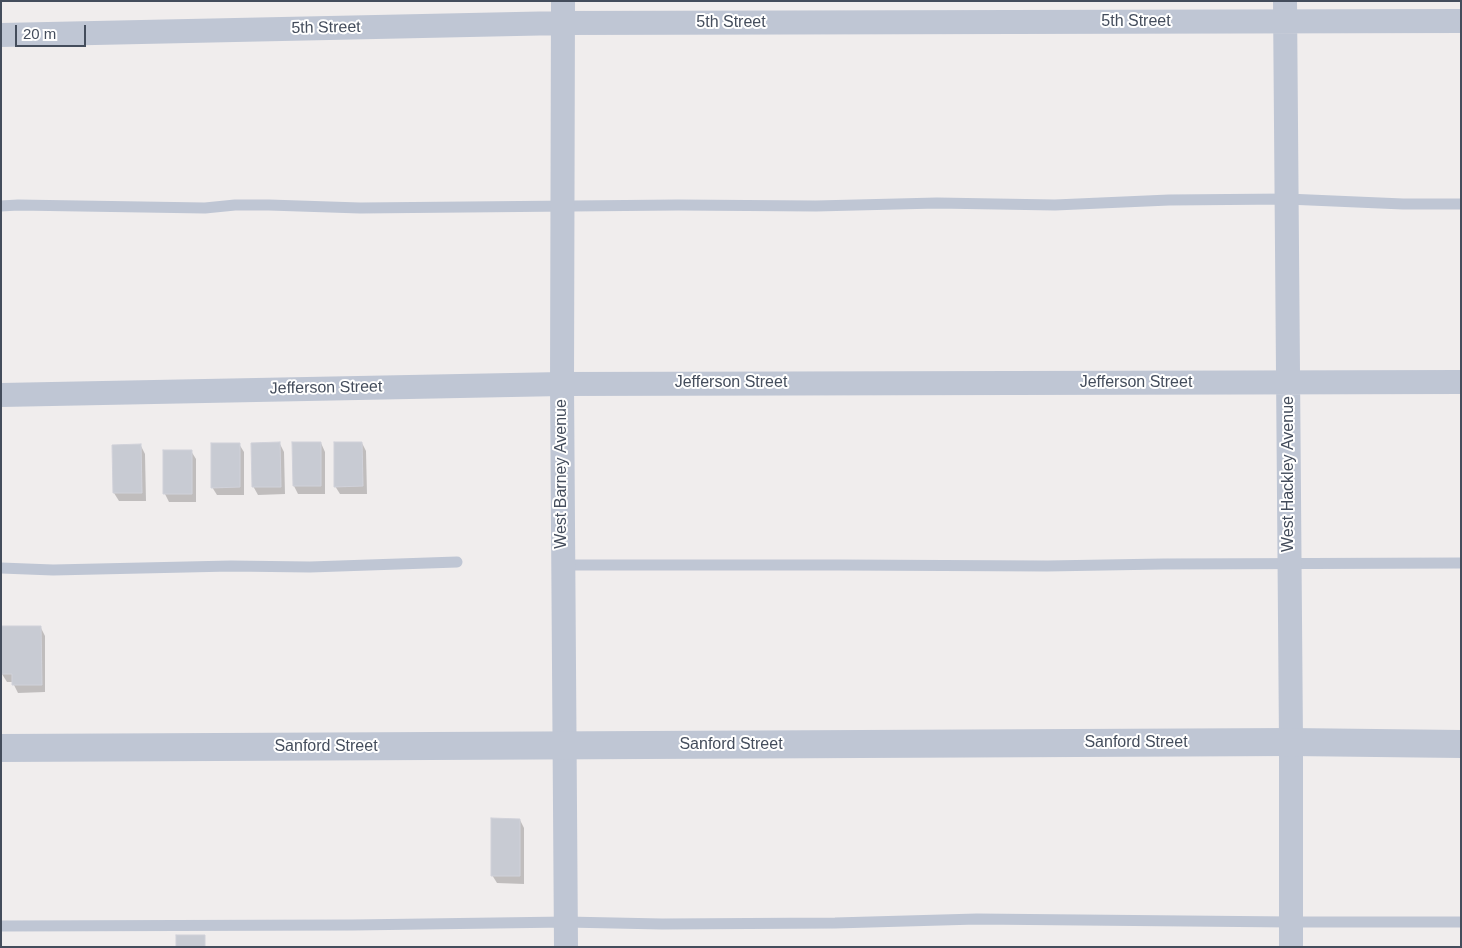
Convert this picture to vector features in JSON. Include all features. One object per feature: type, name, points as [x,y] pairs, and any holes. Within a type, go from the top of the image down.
[{"type":"street","name":"5th Street","points":[[1,35],[563,12],[1285,12],[1461,21]]},
{"type":"street","name":"West Barney Avenue","points":[[563,12],[562,384],[566,947]]},
{"type":"street","name":"West Hackley Avenue","points":[[1285,12],[1292,742],[1291,947]]},
{"type":"street","name":"Jefferson Street","points":[[1,395],[562,384],[1461,382]]},
{"type":"street","name":"Sanford Street","points":[[1,748],[1292,742],[1461,744]]},
{"type":"lane","points":[[1,206],[205,208],[235,205],[269,205],[360,208],[816,206],[937,203],[1054,205],[1169,200],[1287,199],[1403,204],[1461,204]]},
{"type":"lane","points":[[1,568],[53,570],[231,566],[310,567],[457,562]]},
{"type":"lane","points":[[563,566],[1047,566],[1461,563]]},
{"type":"lane","points":[[1,926],[566,922],[720,924],[977,919],[1461,922]]},
{"type":"building","points":[[280,442],[281,487],[252,487],[251,443]]},
{"type":"building","points":[[292,442],[321,442],[321,486],[293,486]]},
{"type":"building","points":[[334,442],[362,442],[363,486],[334,487]]},
{"type":"building","points":[[211,443],[240,443],[240,487],[211,488]]},
{"type":"building","points":[[141,444],[142,493],[113,493],[112,445]]},
{"type":"building","points":[[163,450],[192,450],[192,494],[163,494]]},
{"type":"building","points":[[1,626],[41,626],[42,685],[12,685],[12,674],[1,674]]},
{"type":"building","points":[[491,818],[520,819],[520,876],[491,876]]},
{"type":"building","points":[[176,935],[205,935],[205,947],[176,947]]}]
